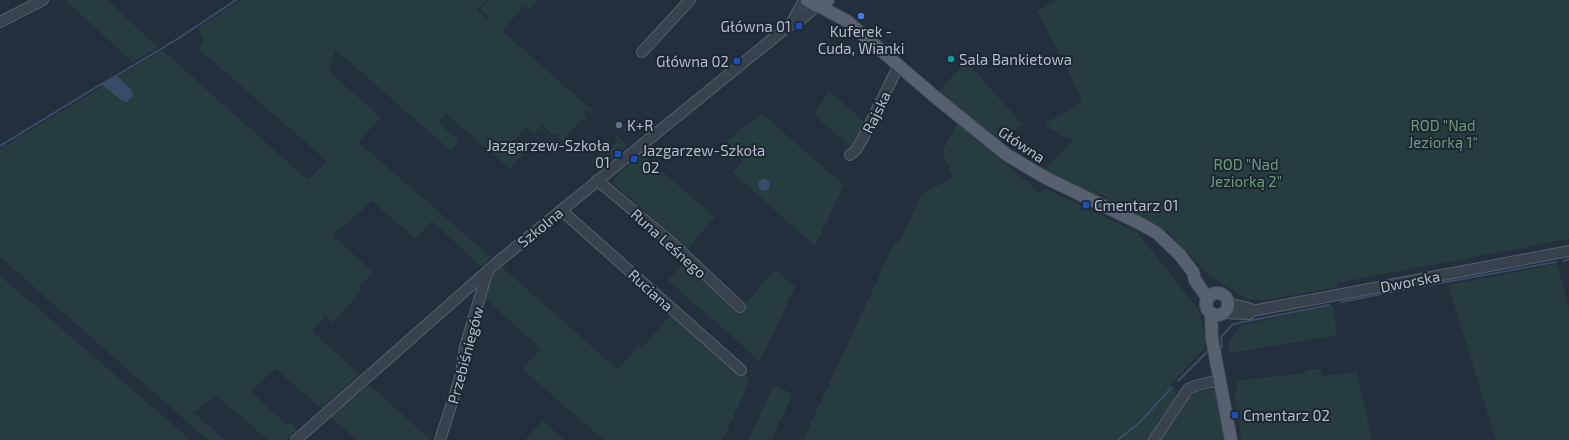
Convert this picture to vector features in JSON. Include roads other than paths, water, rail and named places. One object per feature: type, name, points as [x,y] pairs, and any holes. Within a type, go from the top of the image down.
[{"type":"main road","name":"Główna","points":[[833,0],[846,21]]},
{"type":"main road","name":"Główna","points":[[815,2],[846,21],[1007,155],[1046,178],[1140,223],[1157,233],[1174,248],[1193,272],[1196,280],[1212,296]]},
{"type":"main road","points":[[1221,311],[1208,308],[1212,296],[1224,295],[1221,311],[1211,326],[1231,440]]},
{"type":"street","points":[[0,22],[43,0]]},
{"type":"street","points":[[642,52],[690,0]]},
{"type":"street","name":"Szkolna","points":[[296,440],[488,270],[791,24],[797,23],[815,2]]},
{"type":"street","name":"Rajska","points":[[850,155],[862,140],[899,65]]},
{"type":"street","name":"Runa Leśnego","points":[[597,180],[673,244],[740,307]]},
{"type":"street","name":"Ruciana","points":[[561,210],[741,370]]},
{"type":"street","name":"Dworska","points":[[1221,311],[1248,314],[1252,311],[1569,250]]},
{"type":"street","name":"Przebiśniegów","points":[[440,440],[460,378],[465,347],[488,270]]},
{"type":"street","points":[[1154,440],[1188,389],[1220,380]]},
{"type":"water","points":[[113,76],[117,76],[132,91],[133,96],[127,102],[121,100],[102,85],[102,83]]},
{"type":"water","points":[[766,179],[769,180],[769,190],[762,191],[759,190],[758,183],[759,180]]},
{"type":"waterway","points":[[114,77],[179,38],[236,0]]},
{"type":"waterway","points":[[0,146],[103,83]]},
{"type":"waterway","points":[[1564,261],[1569,259]]},
{"type":"waterway","points":[[1424,286],[1556,262]]},
{"type":"waterway","points":[[1341,302],[1411,288]]},
{"type":"waterway","points":[[1220,348],[1222,347],[1221,337],[1232,325],[1329,305]]},
{"type":"waterway","points":[[1178,381],[1208,351]]},
{"type":"waterway","points":[[1118,440],[1140,422],[1171,388]]},
{"type":"place","name":"Kuferek - Cuda, Wianki","points":[[861,16]]},
{"type":"place","name":"Główna 01","points":[[799,26]]},
{"type":"place","name":"Sala Bankietowa","points":[[951,59]]},
{"type":"place","name":"Główna 02","points":[[737,61]]},
{"type":"place","name":"K+R","points":[[619,125]]},
{"type":"place","name":"Jazgarzew-Szkoła 01","points":[[618,154]]},
{"type":"place","name":"Jazgarzew-Szkoła 02","points":[[634,159]]},
{"type":"place","name":"Cmentarz 01","points":[[1086,205]]},
{"type":"place","name":"Cmentarz 02","points":[[1235,415]]},
{"type":"park label","name":"ROD \"Nad Jeziorką 1\"","points":[[1443,134]]},
{"type":"park label","name":"ROD \"Nad Jeziorką 2\"","points":[[1246,172]]}]
